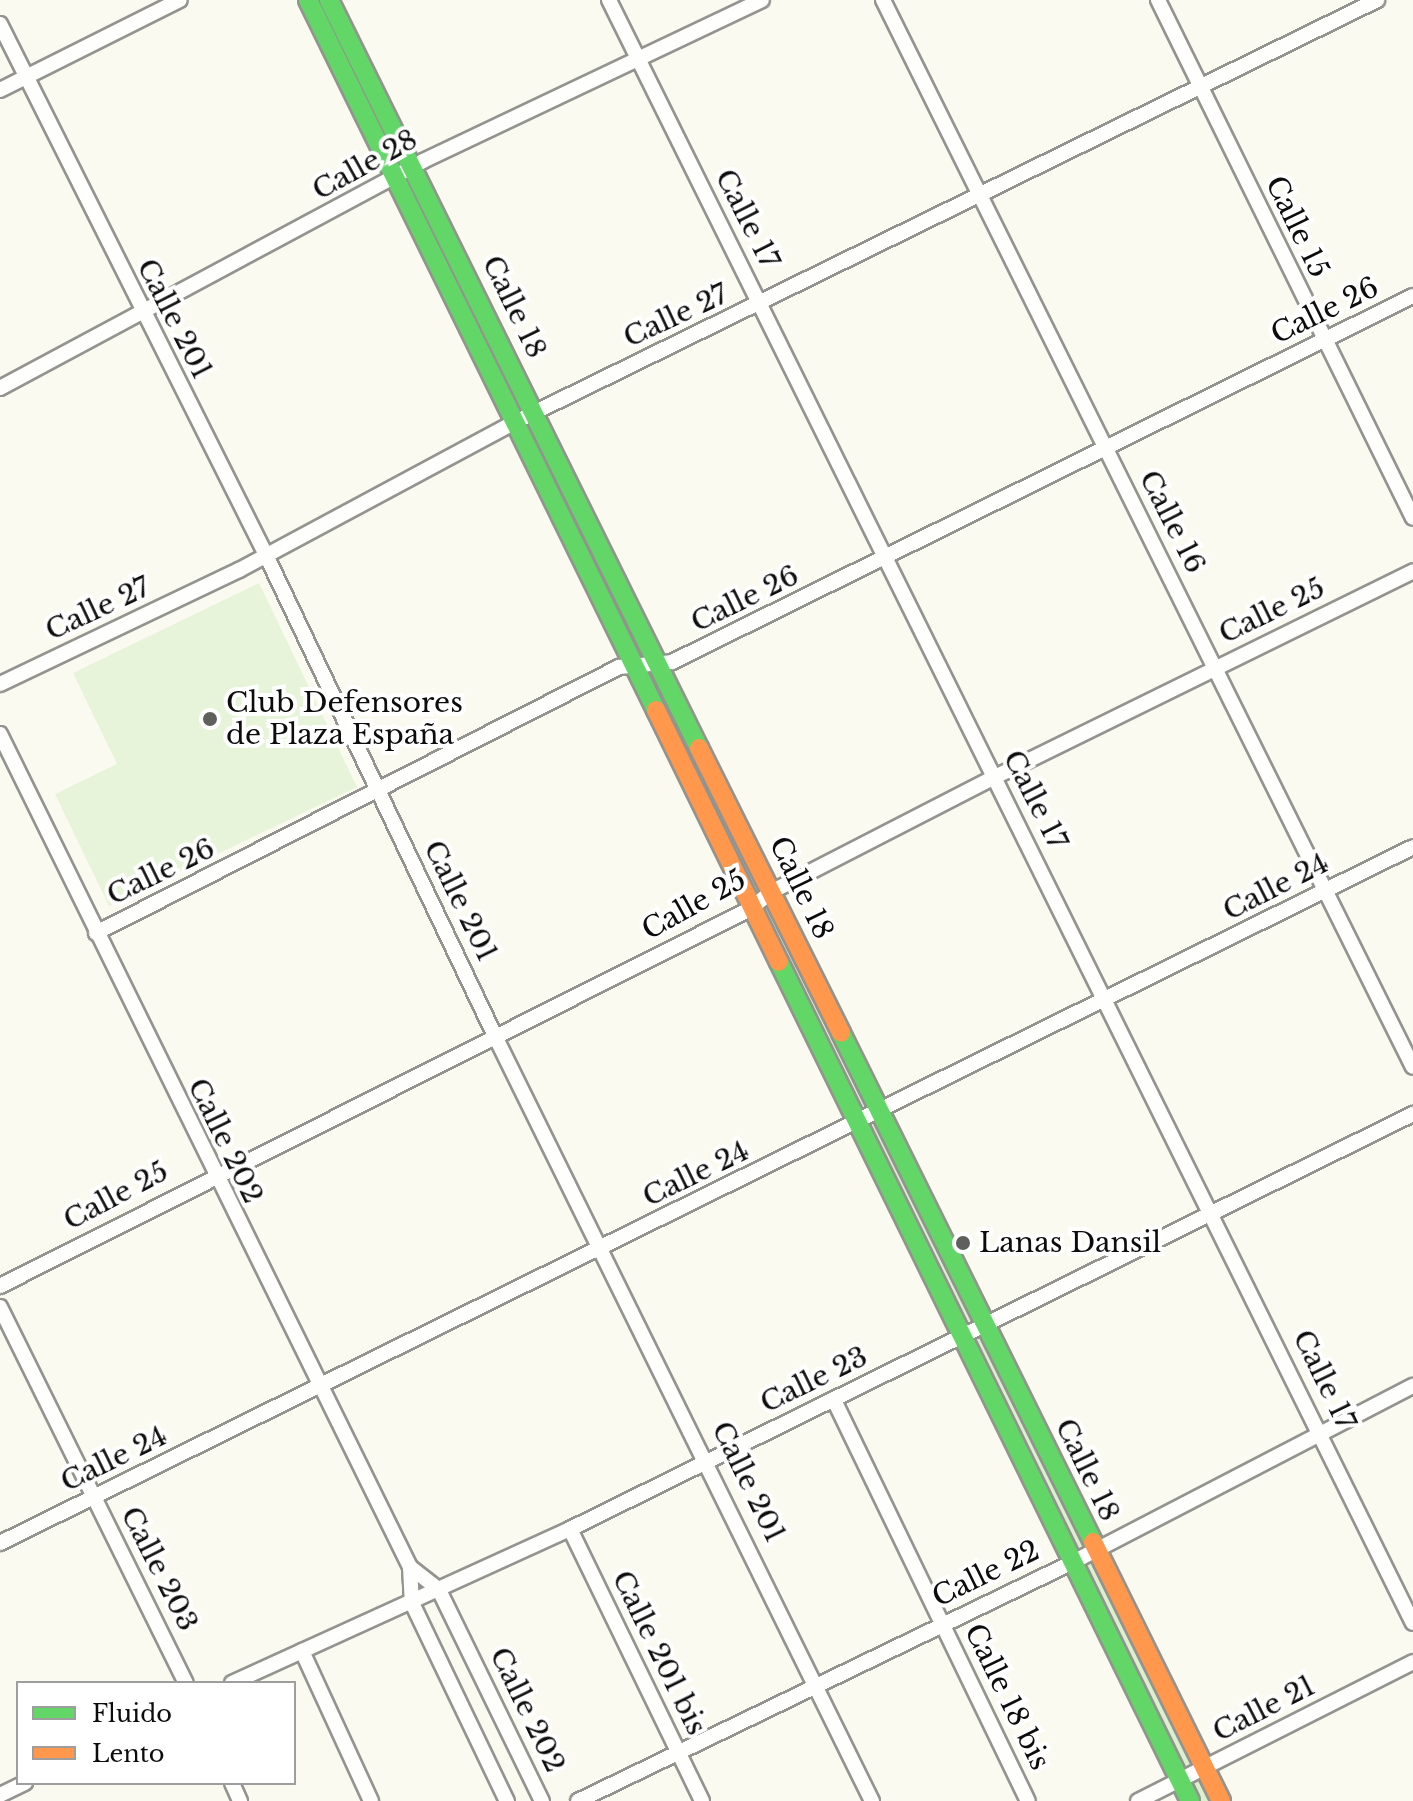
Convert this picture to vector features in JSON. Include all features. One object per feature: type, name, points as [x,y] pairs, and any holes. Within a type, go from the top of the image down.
[{"type":"street","points":[[0,90],[180,0]]},
{"type":"street","name":"Calle 18","points":[[308,0],[856,1126],[1190,1801]]},
{"type":"street","name":"Calle 18","points":[[329,0],[1221,1801]]},
{"type":"street","name":"Calle 17","points":[[609,0],[1413,1623]]},
{"type":"street","name":"Calle 28","points":[[0,388],[142,315],[413,166],[762,0]]},
{"type":"street","name":"Calle 16","points":[[883,0],[1413,1067]]},
{"type":"street","name":"Calle 15","points":[[1158,0],[1413,518]]},
{"type":"street","name":"Calle 27","points":[[0,684],[266,555],[535,412],[761,305],[1377,0]]},
{"type":"street","name":"Calle 201","points":[[0,24],[142,315],[266,555],[495,1036],[819,1684],[872,1801]]},
{"type":"street","name":"Calle 26","points":[[96,933],[379,793],[619,667],[661,666],[885,560],[1105,447],[1413,296]]},
{"type":"street","name":"Calle 25","points":[[0,1286],[213,1175],[750,909],[771,892],[995,777],[1413,571]]},
{"type":"street","name":"Calle 202","points":[[0,734],[213,1175],[410,1567],[412,1603],[507,1801]]},
{"type":"street","name":"Calle 24","points":[[0,1543],[1108,1002],[1413,847]]},
{"type":"street","name":"Calle 23","points":[[236,1681],[570,1529],[1413,1114]]},
{"type":"street","name":"Calle 203","points":[[0,1307],[185,1681]]},
{"type":"street","name":"Calle 22","points":[[578,1801],[1073,1562],[1320,1431],[1413,1386]]},
{"type":"street","name":"Calle 18 bis","points":[[834,1400],[1028,1801]]},
{"type":"street","name":"Calle 201 bis","points":[[570,1529],[702,1801]]},
{"type":"street","name":"Calle 202","points":[[410,1567],[439,1590],[542,1801]]},
{"type":"street","points":[[302,1651],[371,1801]]},
{"type":"street","name":"Calle 21","points":[[1138,1801],[1413,1662]]},
{"type":"street","points":[[0,1795],[21,1785]]},
{"type":"green space","points":[[535,412],[1221,1801],[1190,1801],[515,422]]},
{"type":"green space","name":"Club Defensores de Plaza España","points":[[259,583],[357,787],[109,906],[55,794],[117,764],[73,673]]},
{"type":"traffic: fast","points":[[308,0],[656,710]]},
{"type":"traffic: fast","points":[[329,0],[699,748]]},
{"type":"traffic: fast","points":[[779,962],[1190,1801]]},
{"type":"traffic: fast","points":[[841,1033],[1093,1542]]},
{"type":"traffic: slow","points":[[656,710],[779,962]]},
{"type":"traffic: slow","points":[[699,748],[841,1033]]},
{"type":"traffic: slow","points":[[1093,1542],[1221,1801]]},
{"type":"place","name":"Club Defensores de Plaza España","points":[[210,719]]},
{"type":"place","name":"Lanas Dansil","points":[[963,1243]]}]
